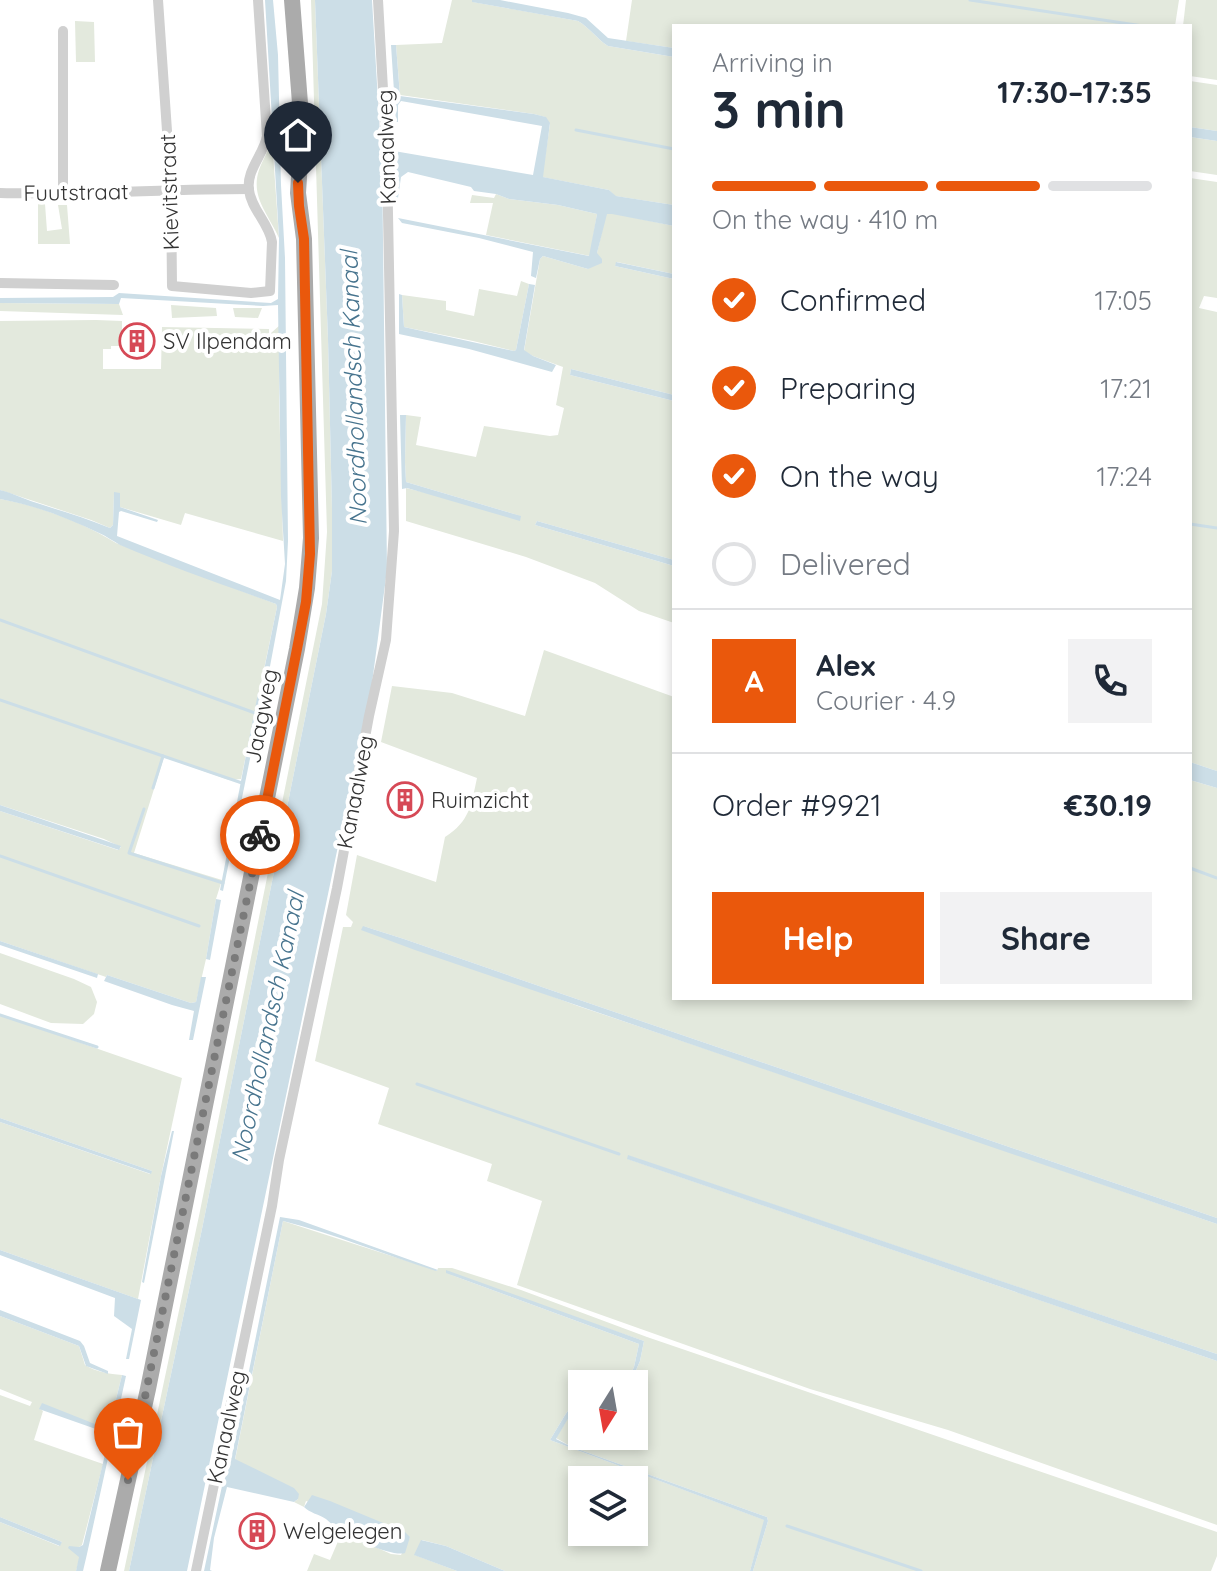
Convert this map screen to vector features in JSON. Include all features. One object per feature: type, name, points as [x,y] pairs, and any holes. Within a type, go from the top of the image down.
[{"type":"main road","name":"Jaagweg","points":[[108,1571],[256,856],[309,573],[311,522],[305,264],[298,193],[302,129],[292,0]]},
{"type":"street","name":"Kievitstraat","points":[[158,0],[171,189],[172,286],[251,293],[270,291],[271,239],[249,189]]},
{"type":"street","points":[[249,189],[253,167],[267,136],[258,0]]},
{"type":"street","name":"Kanaalweg","points":[[196,1571],[386,640],[394,531],[387,161],[378,0]]},
{"type":"street","points":[[63,31],[63,194]]},
{"type":"street","name":"Fuutstraat","points":[[0,193],[249,189]]},
{"type":"street","points":[[0,283],[114,285]]},
{"type":"shaded area","points":[[311,0],[315,0],[328,339],[332,571],[326,614],[202,1229],[129,1571],[124,1571],[322,604],[327,532]]},
{"type":"shaded area","points":[[452,0],[472,0],[578,21],[608,46],[672,57],[672,205],[615,196],[609,190],[542,177],[550,124],[545,117],[400,95],[396,45],[442,43]]},
{"type":"shaded area","points":[[632,0],[1179,0],[1175,24],[672,24],[672,48],[626,41]]},
{"type":"shaded area","points":[[1186,0],[1217,0],[1217,80],[1192,76],[1192,24],[1183,24]]},
{"type":"shaded area","points":[[75,21],[94,22],[95,62],[76,62]]},
{"type":"shaded area","points":[[1192,81],[1217,85],[1217,131],[1192,127]]},
{"type":"shaded area","points":[[1192,137],[1217,141],[1217,175],[1192,171]]},
{"type":"shaded area","points":[[272,139],[279,238],[262,206],[257,189],[259,170]]},
{"type":"shaded area","points":[[1192,178],[1217,182],[1217,298],[1204,296],[1199,308],[1217,312],[1217,771],[1192,763]]},
{"type":"shaded area","points":[[496,194],[597,214],[590,256],[486,235],[493,203],[470,203],[472,195],[494,198]]},
{"type":"shaded area","points":[[38,202],[45,204],[47,231],[62,229],[58,205],[67,205],[70,244],[38,244]]},
{"type":"shaded area","points":[[606,214],[672,226],[672,274],[617,262],[615,266],[672,279],[672,394],[571,369],[570,375],[672,400],[672,559],[537,521],[535,525],[672,565],[672,622],[639,611],[595,583],[526,557],[406,521],[406,488],[521,516],[406,482],[406,415],[421,417],[416,445],[476,457],[484,426],[558,435],[564,408],[556,405],[563,367],[524,351],[540,259],[543,256],[588,269],[597,253]]},
{"type":"shaded area","points":[[521,281],[529,284],[514,351],[404,327],[402,295],[446,301],[446,310],[474,316],[479,289],[517,296]]},
{"type":"shaded area","points":[[0,303],[119,304],[123,315],[0,311]]},
{"type":"shaded area","points":[[171,305],[216,308],[217,316],[172,318]]},
{"type":"shaded area","points":[[233,308],[262,308],[258,318],[235,317]]},
{"type":"shaded area","points":[[0,321],[122,321],[122,346],[103,349],[103,369],[161,369],[162,327],[269,329],[269,339],[280,325],[283,541],[185,513],[181,525],[120,507],[120,493],[114,493],[113,525],[110,528],[0,490]]},
{"type":"shaded area","points":[[0,499],[60,516],[116,543],[276,604],[241,779],[229,780],[164,757],[134,853],[222,880],[196,1002],[106,977],[0,941],[0,811],[118,850],[121,847],[0,805]]},
{"type":"shaded area","points":[[544,650],[672,696],[672,1000],[1192,1000],[1192,781],[1217,788],[1217,1218],[363,926],[578,1006],[1217,1224],[1217,1354],[629,1156],[628,1159],[1217,1361],[1217,1525],[948,1430],[810,1389],[517,1285],[542,1201],[487,1181],[492,1164],[378,1124],[389,1088],[315,1061],[343,927],[351,927],[353,922],[346,915],[357,855],[436,882],[445,837],[465,818],[477,778],[381,742],[392,686],[452,693],[525,716]]},
{"type":"shaded area","points":[[0,953],[91,987],[97,1002],[94,1014],[83,1024],[51,1023],[0,1004]]},
{"type":"shaded area","points":[[0,1015],[182,1078],[138,1299],[0,1250],[0,1122],[150,1174],[152,1171],[0,1118]]},
{"type":"shaded area","points":[[283,1221],[437,1271],[438,1268],[452,1268],[521,1290],[647,1337],[1217,1532],[1217,1556],[1211,1571],[753,1571],[767,1517],[648,1474],[648,1466],[625,1466],[580,1450],[648,1450],[648,1370],[636,1370],[644,1341],[446,1273],[639,1344],[633,1370],[568,1370],[568,1411],[550,1440],[568,1447],[568,1450],[577,1450],[620,1466],[568,1466],[568,1546],[648,1546],[648,1476],[765,1520],[750,1571],[505,1571],[446,1546],[422,1540],[415,1555],[457,1571],[307,1571],[314,1554],[330,1560],[342,1532],[391,1554],[401,1555],[410,1537],[306,1501],[304,1507],[294,1502],[298,1499],[235,1460]]},
{"type":"shaded area","points":[[0,1316],[79,1346],[85,1365],[122,1375],[109,1427],[40,1409],[43,1411],[34,1440],[103,1464],[79,1547],[76,1571],[0,1571],[0,1522],[59,1546],[62,1542],[0,1517],[0,1395],[30,1406],[32,1402],[0,1389]]},
{"type":"shaded area","points":[[568,1418],[568,1445],[556,1438]]},
{"type":"water","points":[[265,0],[273,0],[278,55],[285,258],[288,541],[286,581],[268,677],[263,675],[276,604],[139,553],[63,517],[0,499],[0,490],[110,528],[113,525],[114,492],[120,493],[120,507],[158,520],[121,511],[117,536],[280,600],[285,564],[278,305],[121,298],[119,304],[0,303],[0,298],[113,297],[119,293],[271,303],[278,299],[279,238]]},
{"type":"water","name":"Noordhollandsch Kanaal","points":[[315,0],[372,0],[381,151],[533,175],[542,126],[401,101],[396,122],[391,45],[396,45],[400,96],[546,117],[550,123],[543,177],[609,190],[616,196],[672,205],[672,226],[607,214],[597,253],[602,263],[588,269],[543,256],[536,278],[531,276],[533,252],[402,223],[398,218],[589,256],[597,214],[509,199],[408,172],[401,177],[398,198],[394,197],[393,158],[382,158],[387,570],[372,683],[187,1571],[129,1571],[202,1229],[326,614],[332,571],[328,339]]},
{"type":"water","points":[[500,0],[568,13],[586,18],[608,38],[672,48],[672,57],[608,46],[578,21],[472,2]]},
{"type":"water","points":[[1192,127],[1217,131],[1217,141],[1192,137]]},
{"type":"water","points":[[616,262],[672,274],[672,279],[615,266]]},
{"type":"water","points":[[529,284],[535,285],[524,350],[556,365],[552,372],[399,334],[399,294],[402,295],[404,327],[514,351]]},
{"type":"water","points":[[571,369],[672,394],[672,400],[570,375]]},
{"type":"water","points":[[400,415],[406,415],[406,482],[521,516],[520,521],[402,489]]},
{"type":"water","points":[[537,521],[672,559],[672,565],[535,525]]},
{"type":"water","points":[[258,693],[263,695],[223,891],[220,890]]},
{"type":"water","points":[[1192,763],[1217,771],[1217,788],[1192,781]]},
{"type":"water","points":[[0,805],[121,846],[119,850],[0,811]]},
{"type":"water","points":[[216,899],[221,900],[210,960],[206,959]]},
{"type":"water","points":[[363,926],[1217,1218],[1217,1224],[415,950],[361,930]]},
{"type":"water","points":[[0,941],[98,974],[97,978],[0,945]]},
{"type":"water","points":[[107,975],[191,1003],[196,1002],[201,977],[206,977],[193,1040],[189,1040],[194,1011],[104,981]]},
{"type":"water","points":[[0,1118],[152,1171],[151,1174],[0,1122]]},
{"type":"water","points":[[174,1131],[144,1283],[161,1176]]},
{"type":"water","points":[[628,1155],[1217,1354],[1217,1361],[627,1159]]},
{"type":"water","points":[[280,1217],[299,1220],[438,1270],[283,1221],[235,1459],[294,1488],[299,1494],[298,1499],[294,1502],[227,1487],[214,1538],[212,1571],[204,1571],[222,1486],[230,1465]]},
{"type":"water","points":[[0,1250],[141,1300],[129,1359],[126,1359],[132,1329],[114,1316],[115,1298],[0,1255]]},
{"type":"water","points":[[446,1270],[644,1341],[636,1370],[633,1370],[639,1344],[446,1273]]},
{"type":"water","points":[[0,1310],[80,1341],[90,1363],[108,1371],[108,1374],[86,1366],[79,1346],[0,1316]]},
{"type":"water","points":[[122,1375],[126,1376],[87,1554],[83,1571],[76,1571],[79,1557],[68,1548],[83,1545],[110,1434],[39,1409],[42,1403],[109,1427]]},
{"type":"water","points":[[568,1411],[568,1419],[556,1439],[568,1447],[550,1440]]},
{"type":"water","points":[[577,1450],[625,1466],[620,1466]]},
{"type":"water","points":[[648,1474],[767,1517],[753,1571],[750,1571],[764,1520]]},
{"type":"water","points":[[312,1495],[405,1532],[410,1537],[405,1553],[382,1550],[340,1531],[304,1507]]},
{"type":"water","points":[[0,1517],[62,1542],[60,1546],[0,1522]]},
{"type":"water","points":[[421,1540],[446,1546],[505,1571],[457,1571],[414,1555]]},
{"type":"waterway","points":[[970,0],[1130,24]]},
{"type":"waterway","points":[[576,130],[672,149]]},
{"type":"waterway","points":[[1192,524],[1217,528]]},
{"type":"waterway","points":[[0,620],[255,713]]},
{"type":"waterway","points":[[0,700],[163,756],[153,788]]},
{"type":"waterway","points":[[163,756],[242,783]]},
{"type":"waterway","points":[[144,809],[129,853],[223,883]]},
{"type":"waterway","points":[[0,856],[199,926]]},
{"type":"waterway","points":[[1192,869],[1217,878]]},
{"type":"waterway","points":[[0,1015],[97,1047]]},
{"type":"waterway","points":[[417,1084],[619,1154]]},
{"type":"waterway","points":[[787,1526],[921,1571]]},
{"type":"way so far","points":[[128,1480],[260,835]]},
{"type":"place","name":"SV Ilpendam","points":[[137,341]]},
{"type":"place","name":"Ruimzicht","points":[[405,800]]},
{"type":"place","name":"Welgelegen","points":[[257,1531]]},
{"type":"route","points":[[260,835],[309,573],[310,476],[304,239],[298,183]]}]
